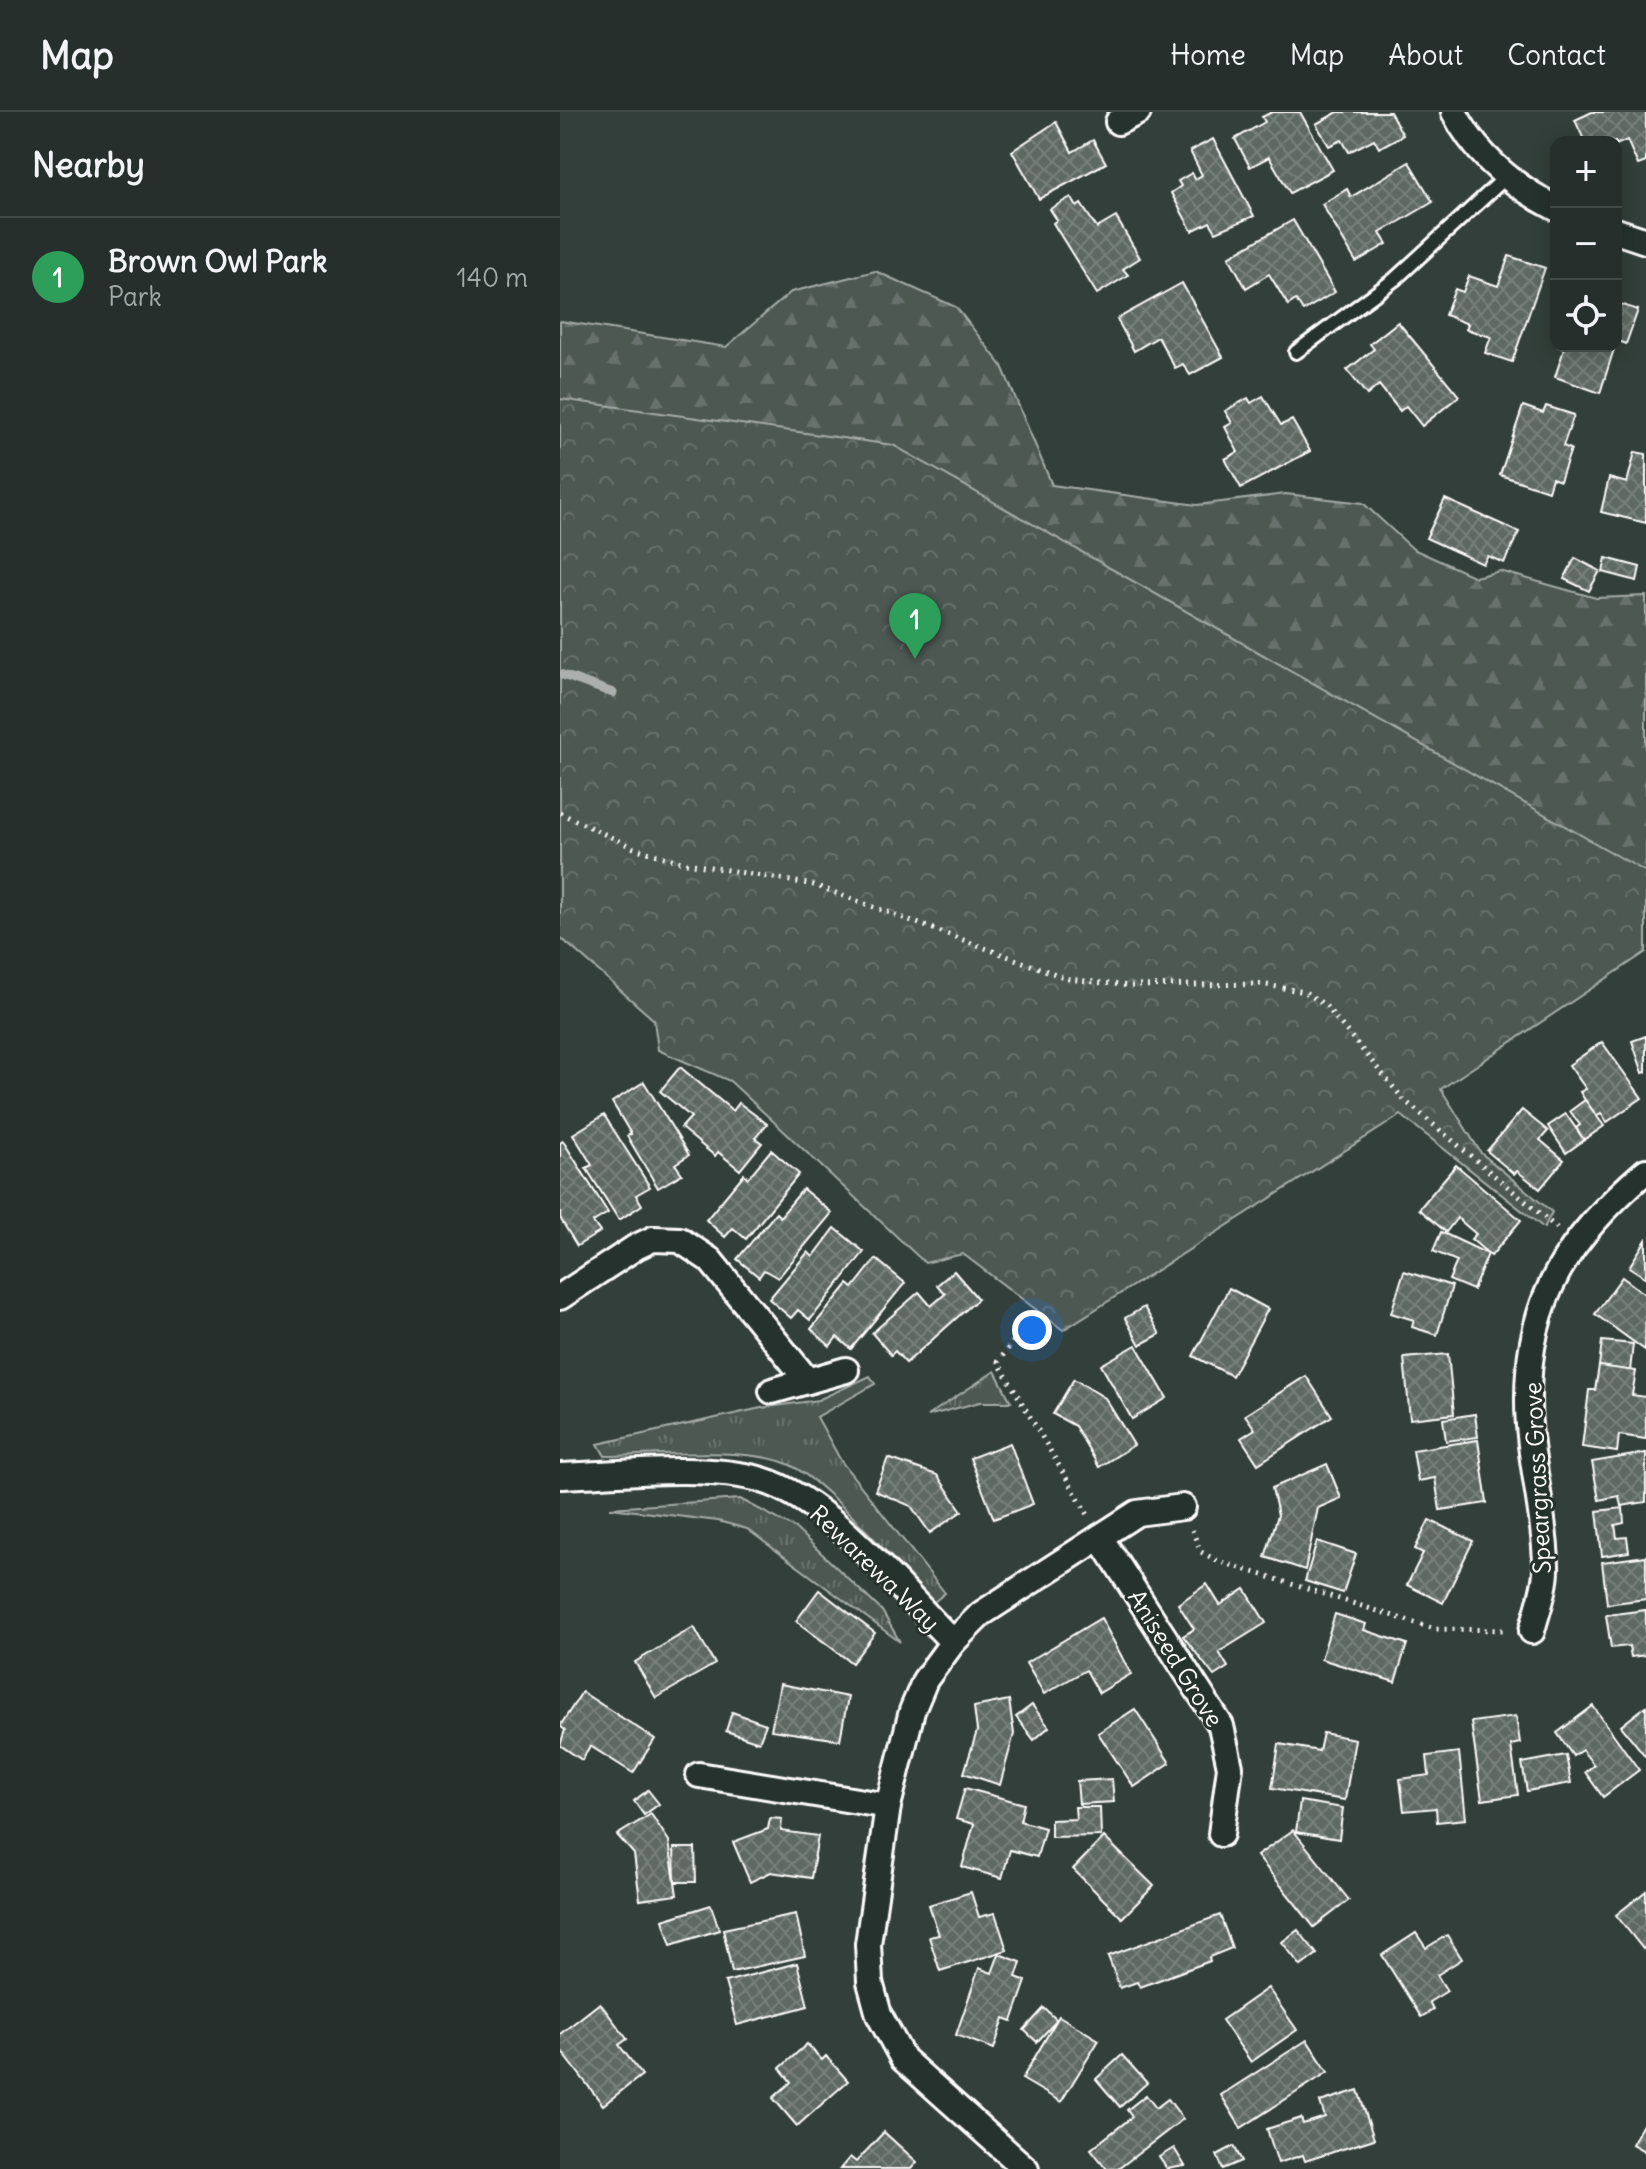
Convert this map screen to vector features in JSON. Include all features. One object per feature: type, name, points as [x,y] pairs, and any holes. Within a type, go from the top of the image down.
[{"type":"street","points":[[1454,112],[1466,135],[1506,177],[1550,204]]},
{"type":"street","points":[[1622,233],[1646,241]]},
{"type":"street","name":"Speargrass Grove","points":[[1532,1631],[1547,1568],[1528,1402],[1533,1342],[1548,1291],[1575,1240],[1612,1200],[1646,1171]]},
{"type":"street","points":[[560,1297],[636,1247],[653,1239],[680,1240],[710,1260],[808,1381]]},
{"type":"street","points":[[772,1391],[846,1370]]},
{"type":"street","name":"Rewarewa Way","points":[[560,1476],[721,1473],[774,1484],[805,1501],[839,1528],[953,1642]]},
{"type":"street","points":[[1026,2169],[903,2059],[879,2015],[870,1982],[868,1944],[888,1806],[912,1711],[925,1680],[953,1642],[981,1614],[1137,1513],[1183,1507]]},
{"type":"street","name":"Aniseed Grove","points":[[1100,1537],[1221,1726],[1230,1767],[1221,1834]]},
{"type":"street","points":[[699,1775],[888,1806]]},
{"type":"lane","points":[[1296,352],[1395,279],[1506,177]]},
{"type":"path","points":[[560,813],[634,848],[681,862],[814,885],[1020,964],[1069,979],[1130,986],[1261,984],[1305,992],[1325,1005],[1404,1100],[1556,1226],[1562,1236]]},
{"type":"path","points":[[1018,1335],[998,1362],[1100,1537]]},
{"type":"path","points":[[1183,1507],[1201,1552],[1218,1561],[1435,1629],[1532,1631]]},
{"type":"green space","points":[[875,271],[956,307],[1002,366],[1052,485],[1197,505],[1286,494],[1363,503],[1413,549],[1475,577],[1500,571],[1596,598],[1646,596],[1646,901],[560,719],[560,321],[726,347],[791,292]]},
{"type":"green space","points":[[560,399],[893,445],[1646,872],[1646,952],[1441,1089],[1481,1153],[1552,1212],[1544,1228],[1401,1115],[1063,1330],[963,1254],[925,1263],[730,1081],[658,1050],[654,1020],[560,937]]},
{"type":"green space","points":[[995,1371],[1011,1402],[980,1402],[927,1416]]},
{"type":"green space","points":[[870,1376],[875,1384],[817,1417],[841,1461],[945,1593],[934,1602],[842,1506],[804,1473],[788,1464],[748,1455],[605,1456],[598,1444],[761,1408],[818,1400]]},
{"type":"green space","points":[[740,1499],[795,1528],[882,1611],[900,1642],[747,1529],[718,1521],[610,1508]]},
{"type":"building","points":[[1272,112],[1300,112],[1333,170],[1290,193],[1269,157],[1250,167],[1235,139],[1265,122],[1262,117]]},
{"type":"building","points":[[1338,112],[1390,112],[1403,135],[1379,148],[1374,139],[1349,152],[1342,140],[1329,146],[1316,124]]},
{"type":"building","points":[[1592,112],[1646,112],[1646,162],[1638,165],[1627,140],[1622,142],[1622,136],[1582,136],[1575,120]]},
{"type":"building","points":[[1056,122],[1072,152],[1093,140],[1106,163],[1039,199],[1012,151]]},
{"type":"building","points":[[1213,139],[1254,216],[1216,232],[1210,222],[1192,231],[1171,193],[1181,186],[1178,181],[1192,173],[1195,179],[1202,175],[1190,151]]},
{"type":"building","points":[[1409,162],[1433,202],[1380,233],[1387,244],[1356,262],[1322,204],[1347,189],[1351,197]]},
{"type":"building","points":[[1071,197],[1077,207],[1081,204],[1097,228],[1116,217],[1140,258],[1123,269],[1128,275],[1097,294],[1053,223],[1057,220],[1050,209]]},
{"type":"building","points":[[1293,220],[1335,292],[1303,311],[1296,300],[1288,305],[1269,274],[1246,288],[1229,257]]},
{"type":"building","points":[[1509,256],[1545,268],[1512,362],[1485,353],[1491,337],[1466,329],[1468,324],[1445,315],[1455,289],[1463,292],[1469,276],[1498,286]]},
{"type":"building","points":[[1182,283],[1223,357],[1190,375],[1183,364],[1175,368],[1158,337],[1134,351],[1117,319]]},
{"type":"building","points":[[1622,305],[1638,310],[1626,344],[1622,342]]},
{"type":"building","points":[[1398,322],[1459,396],[1422,426],[1406,406],[1400,411],[1379,385],[1367,395],[1347,370],[1374,349],[1370,344]]},
{"type":"building","points":[[1563,352],[1613,352],[1600,393],[1555,377]]},
{"type":"building","points":[[1263,396],[1281,425],[1292,420],[1310,451],[1241,488],[1225,459],[1238,452],[1225,427],[1232,423],[1225,411],[1248,398],[1251,403]]},
{"type":"building","points":[[1523,406],[1543,413],[1546,406],[1574,415],[1563,446],[1571,449],[1560,481],[1552,478],[1548,491],[1500,475]]},
{"type":"building","points":[[1635,452],[1646,454],[1646,523],[1601,512],[1609,478],[1627,483]]},
{"type":"building","points":[[1445,499],[1519,532],[1504,563],[1488,556],[1483,564],[1426,538]]},
{"type":"building","points":[[1575,558],[1600,571],[1589,591],[1564,579]]},
{"type":"building","points":[[1606,558],[1640,567],[1637,581],[1603,572]]},
{"type":"building","points":[[1646,1036],[1646,1072],[1643,1073],[1632,1041]]},
{"type":"building","points":[[1602,1042],[1642,1098],[1607,1122],[1601,1113],[1597,1116],[1585,1100],[1580,1092],[1586,1089],[1569,1065]]},
{"type":"building","points":[[680,1067],[733,1111],[739,1103],[767,1124],[755,1138],[762,1143],[740,1170],[718,1152],[715,1156],[681,1128],[691,1117],[660,1091]]},
{"type":"building","points":[[644,1082],[689,1155],[675,1164],[682,1174],[658,1188],[627,1136],[631,1134],[612,1102]]},
{"type":"building","points":[[1585,1100],[1604,1126],[1584,1140],[1576,1128],[1580,1125],[1570,1111]]},
{"type":"building","points":[[1522,1110],[1548,1131],[1540,1140],[1564,1160],[1540,1189],[1517,1171],[1514,1174],[1487,1151]]},
{"type":"building","points":[[1566,1114],[1584,1140],[1566,1153],[1548,1126]]},
{"type":"building","points":[[604,1115],[650,1187],[636,1195],[642,1205],[619,1220],[586,1168],[592,1165],[573,1134]]},
{"type":"building","points":[[563,1141],[608,1213],[593,1222],[600,1232],[577,1246],[560,1218],[560,1143]]},
{"type":"building","points":[[771,1150],[799,1174],[746,1239],[733,1228],[725,1237],[706,1220],[744,1174],[748,1178]]},
{"type":"building","points":[[1456,1165],[1521,1220],[1491,1256],[1471,1239],[1476,1234],[1457,1218],[1446,1232],[1419,1209]]},
{"type":"building","points":[[803,1189],[832,1213],[778,1278],[764,1270],[759,1277],[737,1259],[776,1213],[780,1217]]},
{"type":"building","points":[[835,1228],[864,1252],[810,1320],[798,1310],[791,1318],[769,1299],[808,1252],[813,1257]]},
{"type":"building","points":[[1441,1232],[1488,1254],[1473,1290],[1449,1280],[1457,1261],[1433,1251]]},
{"type":"building","points":[[1646,1240],[1646,1278],[1629,1267]]},
{"type":"building","points":[[876,1259],[905,1283],[851,1349],[837,1337],[830,1346],[811,1329],[848,1284],[853,1288]]},
{"type":"building","points":[[954,1271],[978,1299],[906,1363],[895,1351],[891,1355],[872,1333],[919,1292],[931,1306],[945,1294],[937,1285]]},
{"type":"building","points":[[1404,1271],[1452,1286],[1437,1335],[1412,1327],[1414,1320],[1391,1313]]},
{"type":"building","points":[[1622,1277],[1646,1295],[1645,1350],[1595,1314]]},
{"type":"building","points":[[1229,1288],[1268,1309],[1232,1376],[1193,1356]]},
{"type":"building","points":[[1144,1307],[1160,1334],[1140,1345],[1125,1318]]},
{"type":"building","points":[[1602,1341],[1633,1344],[1630,1371],[1599,1366]]},
{"type":"building","points":[[1136,1345],[1167,1398],[1132,1419],[1101,1365]]},
{"type":"building","points":[[1448,1354],[1454,1414],[1410,1419],[1404,1358]]},
{"type":"building","points":[[1599,1366],[1636,1371],[1632,1395],[1646,1397],[1646,1439],[1619,1435],[1617,1452],[1582,1447],[1589,1390],[1595,1390]]},
{"type":"building","points":[[1306,1376],[1332,1416],[1258,1464],[1241,1438],[1255,1429],[1245,1415]]},
{"type":"building","points":[[1074,1379],[1105,1398],[1134,1445],[1099,1467],[1075,1426],[1053,1414]]},
{"type":"building","points":[[1475,1414],[1478,1437],[1446,1441],[1443,1419]]},
{"type":"building","points":[[1478,1440],[1487,1503],[1440,1510],[1435,1478],[1418,1481],[1413,1450]]},
{"type":"building","points":[[1010,1443],[1033,1504],[994,1519],[970,1458]]},
{"type":"building","points":[[1646,1453],[1646,1502],[1621,1506],[1619,1496],[1599,1500],[1592,1462]]},
{"type":"building","points":[[888,1458],[937,1475],[962,1511],[930,1533],[911,1506],[875,1491]]},
{"type":"building","points":[[1327,1464],[1341,1498],[1318,1508],[1305,1570],[1265,1557],[1278,1515],[1272,1488]]},
{"type":"building","points":[[1623,1508],[1624,1523],[1615,1525],[1617,1538],[1627,1537],[1629,1552],[1602,1556],[1597,1511]]},
{"type":"building","points":[[1429,1520],[1473,1541],[1443,1603],[1407,1585],[1423,1553],[1415,1549]]},
{"type":"building","points":[[1317,1541],[1356,1554],[1343,1593],[1305,1581]]},
{"type":"building","points":[[1646,1556],[1646,1599],[1607,1604],[1602,1562]]},
{"type":"building","points":[[1207,1584],[1220,1605],[1245,1589],[1266,1623],[1219,1652],[1228,1667],[1214,1676],[1183,1636],[1194,1629],[1178,1604]]},
{"type":"building","points":[[819,1590],[875,1633],[852,1663],[796,1621]]},
{"type":"building","points":[[1646,1610],[1646,1655],[1631,1657],[1629,1646],[1611,1648],[1606,1615]]},
{"type":"building","points":[[1335,1614],[1366,1624],[1364,1630],[1407,1644],[1395,1682],[1321,1659]]},
{"type":"building","points":[[1101,1618],[1131,1674],[1099,1693],[1086,1670],[1044,1694],[1026,1663]]},
{"type":"building","points":[[694,1627],[715,1664],[656,1698],[635,1662]]},
{"type":"building","points":[[780,1684],[848,1697],[840,1740],[771,1730]]},
{"type":"building","points":[[582,1692],[655,1739],[633,1773],[590,1746],[582,1760],[560,1745],[565,1730],[560,1726]]},
{"type":"building","points":[[1009,1700],[1014,1734],[1000,1785],[964,1773],[977,1731],[974,1707]]},
{"type":"building","points":[[1032,1705],[1049,1727],[1034,1740],[1016,1717]]},
{"type":"building","points":[[1593,1706],[1639,1770],[1603,1797],[1585,1772],[1594,1765],[1582,1750],[1573,1756],[1557,1733]]},
{"type":"building","points":[[1646,1706],[1646,1757],[1621,1726]]},
{"type":"building","points":[[1135,1709],[1170,1763],[1134,1787],[1098,1733]]},
{"type":"building","points":[[732,1712],[766,1724],[759,1742],[726,1731]]},
{"type":"building","points":[[1516,1716],[1520,1743],[1511,1745],[1518,1795],[1482,1800],[1471,1722]]},
{"type":"building","points":[[1323,1733],[1355,1739],[1345,1800],[1272,1788],[1279,1744],[1319,1751]]},
{"type":"building","points":[[1459,1752],[1466,1819],[1437,1822],[1436,1808],[1404,1811],[1400,1779],[1429,1775],[1427,1756]]},
{"type":"building","points":[[1566,1755],[1571,1783],[1527,1791],[1522,1763]]},
{"type":"building","points":[[1112,1779],[1114,1802],[1079,1804],[1077,1781]]},
{"type":"building","points":[[965,1788],[1024,1804],[1020,1821],[1045,1828],[1037,1857],[1010,1850],[1002,1878],[962,1867],[974,1824],[956,1819]]},
{"type":"building","points":[[648,1790],[659,1804],[644,1815],[634,1801]]},
{"type":"building","points":[[1300,1801],[1343,1808],[1339,1839],[1296,1832]]},
{"type":"building","points":[[1075,1807],[1100,1807],[1101,1836],[1051,1837],[1051,1820],[1076,1819]]},
{"type":"building","points":[[651,1814],[669,1841],[677,1895],[640,1900],[634,1854],[617,1835]]},
{"type":"building","points":[[770,1818],[782,1819],[781,1831],[818,1836],[811,1878],[771,1872],[750,1882],[733,1842],[768,1829]]},
{"type":"building","points":[[1293,1830],[1349,1900],[1314,1927],[1257,1856]]},
{"type":"building","points":[[1104,1837],[1154,1886],[1122,1918],[1073,1869]]},
{"type":"building","points":[[674,1848],[695,1848],[696,1882],[675,1882]]},
{"type":"building","points":[[1646,1891],[1646,1946],[1643,1949],[1616,1915]]},
{"type":"building","points":[[971,1892],[979,1917],[995,1913],[1007,1950],[940,1971],[929,1937],[939,1935],[929,1905]]},
{"type":"building","points":[[711,1905],[719,1930],[671,1945],[663,1920]]},
{"type":"building","points":[[796,1914],[805,1956],[732,1972],[723,1929]]},
{"type":"building","points":[[1220,1915],[1232,1948],[1209,1957],[1210,1961],[1140,1987],[1137,1982],[1120,1988],[1108,1956]]},
{"type":"building","points":[[1298,1930],[1317,1954],[1301,1966],[1282,1942]]},
{"type":"building","points":[[1416,1933],[1426,1948],[1447,1935],[1462,1959],[1437,1975],[1447,1991],[1429,2002],[1433,2010],[1421,2017],[1382,1955]]},
{"type":"building","points":[[999,1954],[1021,1962],[1016,1977],[1026,1981],[1012,2021],[1004,2018],[994,2049],[956,2035],[979,1968],[992,1973]]},
{"type":"building","points":[[797,1963],[808,2006],[737,2025],[725,1982]]},
{"type":"building","points":[[1268,1988],[1297,2030],[1251,2062],[1222,2020]]},
{"type":"building","points":[[600,2003],[627,2039],[619,2045],[642,2075],[603,2105],[560,2049],[560,2034]]},
{"type":"building","points":[[1044,2008],[1057,2020],[1037,2042],[1024,2030]]},
{"type":"building","points":[[1059,2016],[1099,2040],[1061,2102],[1022,2079]]},
{"type":"building","points":[[1307,2040],[1328,2072],[1241,2128],[1221,2095]]},
{"type":"building","points":[[807,2044],[822,2060],[826,2056],[848,2081],[797,2126],[773,2098],[791,2082],[780,2068]]},
{"type":"building","points":[[1122,2055],[1147,2083],[1120,2107],[1096,2079]]},
{"type":"building","points":[[1358,2090],[1374,2139],[1305,2161],[1303,2155],[1278,2163],[1267,2129],[1301,2118],[1303,2124],[1325,2117],[1320,2102]]},
{"type":"building","points":[[1146,2095],[1156,2108],[1168,2099],[1183,2119],[1118,2169],[1107,2169],[1091,2149],[1132,2117],[1127,2110]]},
{"type":"building","points":[[1646,2119],[1646,2152],[1632,2144]]},
{"type":"building","points":[[884,2132],[917,2162],[911,2169],[840,2169],[850,2157],[856,2162]]},
{"type":"building","points":[[1234,2146],[1242,2161],[1223,2169],[1217,2155]]},
{"type":"building","points":[[1174,2148],[1185,2166],[1167,2169],[1159,2157]]},
{"type":"waterway","points":[[560,674],[613,693]]},
{"type":"place","name":"Brown Owl Park","points":[[915,659]]}]
